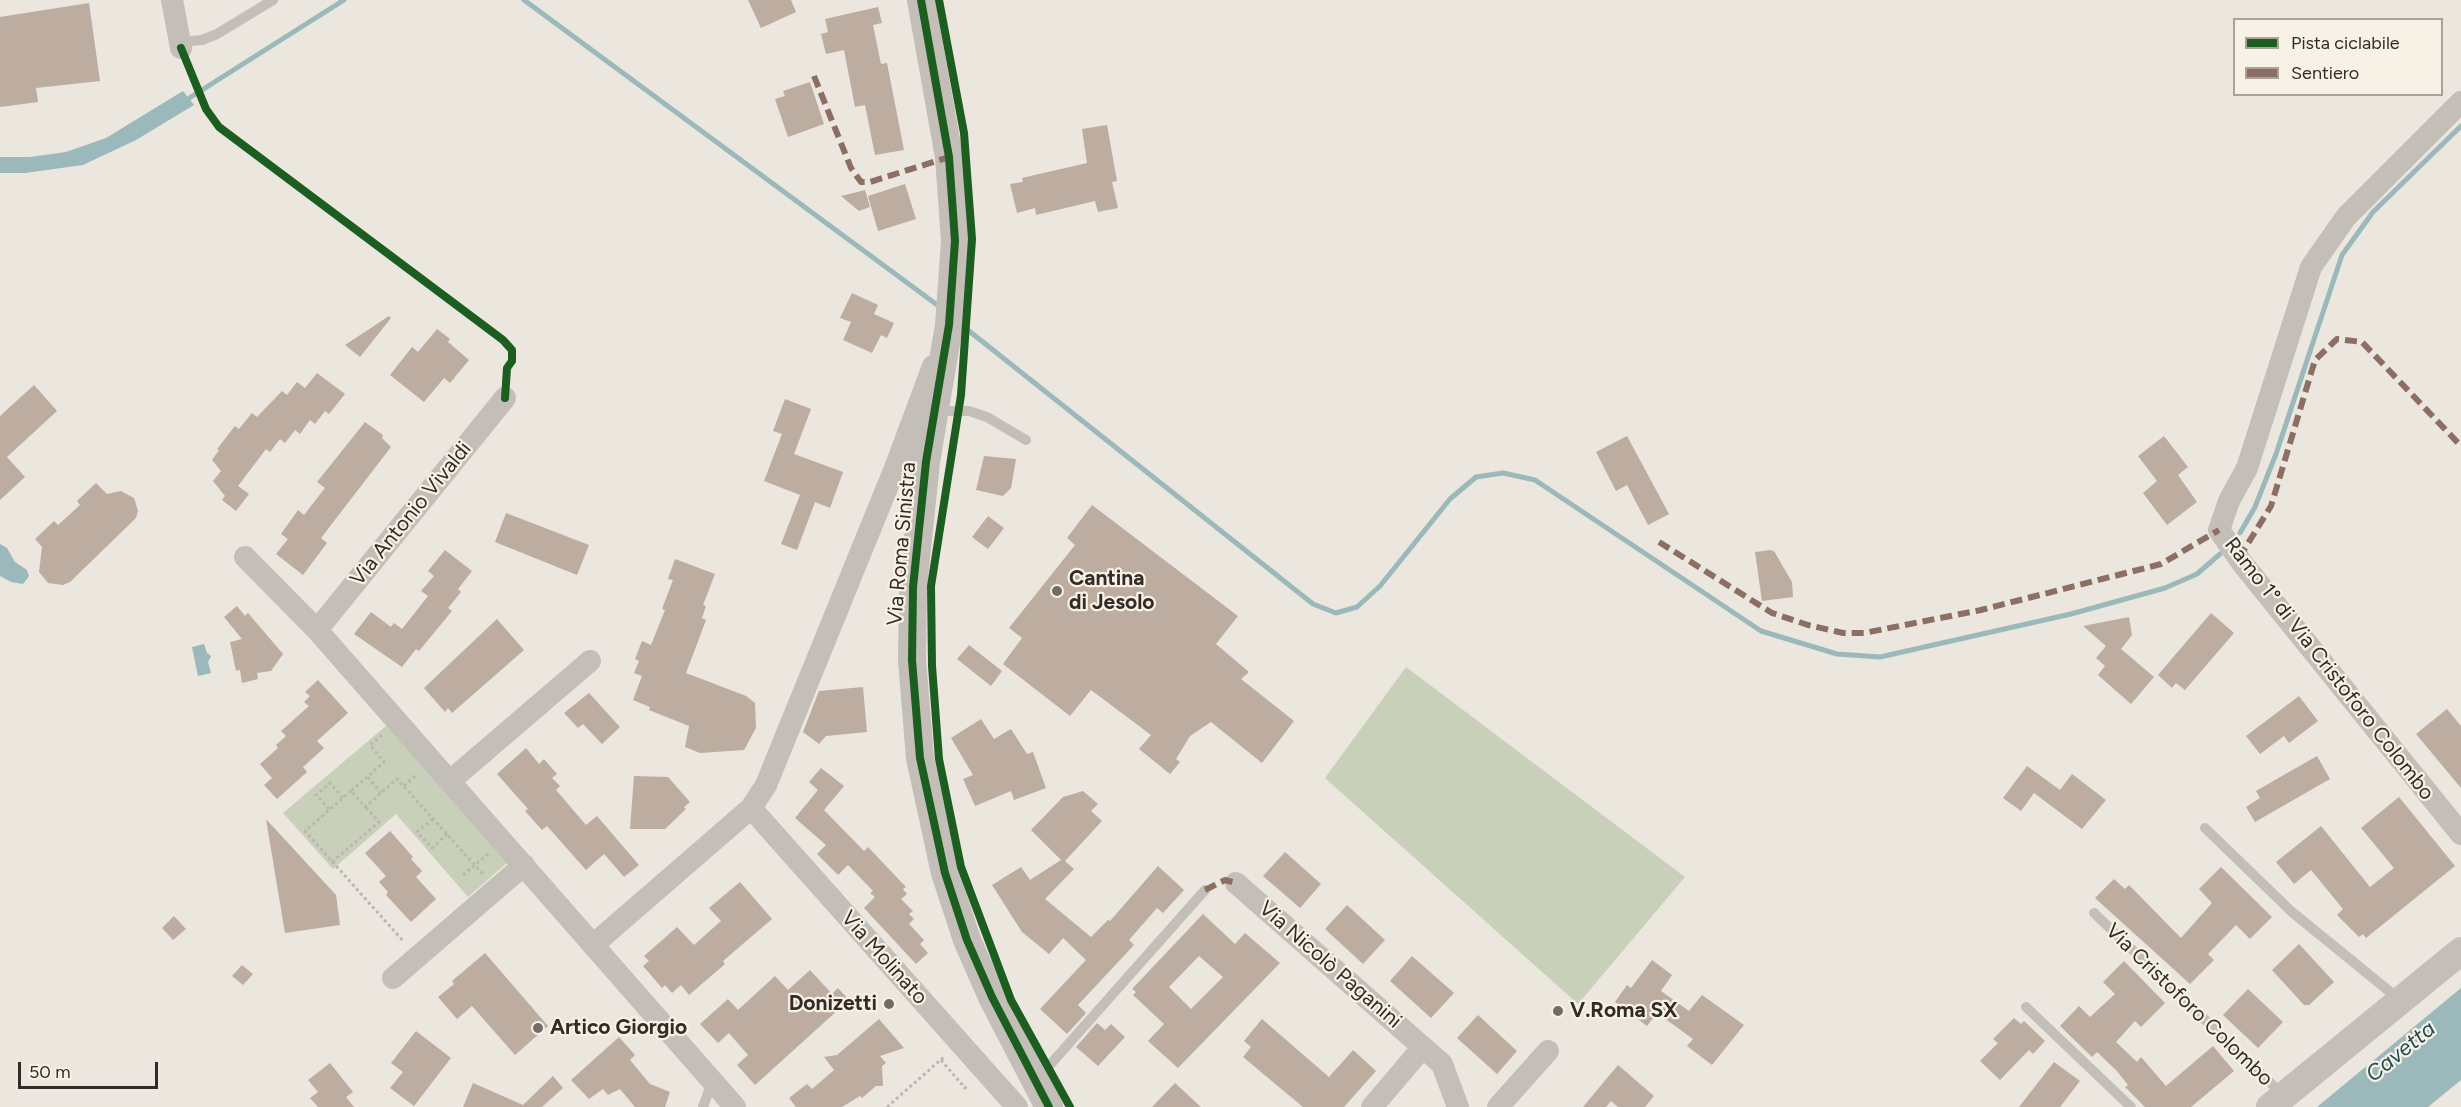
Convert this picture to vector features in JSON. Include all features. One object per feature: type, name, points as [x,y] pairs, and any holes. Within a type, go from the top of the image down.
[{"type":"street","points":[[172,0],[180,45]]},
{"type":"street","name":"Via Roma Sinistra","points":[[921,0],[949,157],[955,241],[949,325],[926,462],[912,616],[912,660],[920,758],[945,873],[967,940],[1046,1106]]},
{"type":"street","name":"Ramo 1° di Via Cristoforo Colombo","points":[[2461,102],[2346,217],[2311,267],[2247,468],[2229,501],[2219,530],[2242,563],[2461,834]]},
{"type":"street","points":[[592,945],[751,808],[766,785],[895,468],[949,325]]},
{"type":"street","name":"Via Antonio Vivaldi","points":[[317,630],[505,398]]},
{"type":"street","points":[[895,468],[912,460],[926,462]]},
{"type":"street","points":[[244,557],[317,630],[735,1107]]},
{"type":"street","points":[[450,781],[590,661]]},
{"type":"street","name":"Via Molinato","points":[[751,808],[1017,1107]]},
{"type":"street","points":[[393,978],[524,865]]},
{"type":"street","name":"Via Nicolò Paganini","points":[[1236,883],[1442,1064],[1458,1107]]},
{"type":"street","name":"Via Cristoforo Colombo","points":[[2277,1101],[2461,951]]},
{"type":"street","points":[[1372,1107],[1423,1047]]},
{"type":"street","points":[[1498,1107],[1548,1051]]},
{"type":"lane","points":[[180,45],[217,34],[273,0]]},
{"type":"lane","points":[[934,411],[969,411],[987,417],[1026,440]]},
{"type":"lane","points":[[2205,828],[2292,912],[2400,1000]]},
{"type":"lane","points":[[1030,1074],[1048,1067],[1205,890]]},
{"type":"lane","name":"Via Cristoforo Colombo","points":[[2094,913],[2277,1101]]},
{"type":"lane","points":[[2026,1007],[2131,1107]]},
{"type":"lane","points":[[703,1107],[712,1082]]},
{"type":"path","points":[[398,722],[370,745],[384,762],[305,831],[418,957]]},
{"type":"path","points":[[368,777],[381,793]]},
{"type":"path","points":[[366,807],[397,779],[496,889]]},
{"type":"path","points":[[329,810],[316,795],[330,783],[343,798]]},
{"type":"path","points":[[333,862],[379,822],[351,791]]},
{"type":"path","points":[[433,819],[417,832],[432,848],[447,834]]},
{"type":"path","points":[[463,875],[502,841]]},
{"type":"path","points":[[887,1107],[960,1043]]},
{"type":"green space","points":[[1406,667],[1685,877],[1578,1004],[1325,778]]},
{"type":"green space","points":[[387,725],[508,862],[468,897],[396,814],[333,869],[283,813]]},
{"type":"water","points":[[183,91],[194,105],[136,140],[83,165],[25,173],[0,173],[0,157],[30,157],[66,152],[106,138]]},
{"type":"water","points":[[0,544],[7,548],[15,562],[27,570],[29,576],[23,584],[11,582],[0,576]]},
{"type":"water","points":[[204,644],[207,653],[211,656],[208,662],[211,673],[198,676],[192,647]]},
{"type":"water","name":"Cavetta","points":[[2461,988],[2461,1080],[2428,1107],[2317,1107]]},
{"type":"building","points":[[748,0],[791,0],[796,12],[761,28]]},
{"type":"building","points":[[89,3],[100,81],[36,88],[38,102],[0,107],[0,17]]},
{"type":"building","points":[[878,7],[882,23],[873,25],[881,64],[887,63],[904,150],[875,155],[865,105],[855,107],[844,50],[826,54],[821,34],[828,32],[825,19]]},
{"type":"building","points":[[810,82],[824,124],[788,137],[775,99],[785,96],[783,91]]},
{"type":"building","points":[[1107,125],[1117,181],[1112,182],[1118,208],[1098,212],[1095,201],[1036,215],[1035,208],[1017,213],[1010,184],[1023,182],[1022,178],[1087,163],[1082,129]]},
{"type":"building","points":[[905,184],[916,219],[878,231],[868,196]]},
{"type":"building","points":[[865,190],[870,207],[859,211],[841,196]]},
{"type":"building","points":[[852,293],[878,305],[874,314],[894,323],[887,338],[881,335],[872,353],[843,340],[851,322],[840,318]]},
{"type":"building","points":[[389,316],[391,318],[360,357],[345,345]]},
{"type":"building","points":[[437,329],[450,339],[448,342],[469,360],[450,383],[444,378],[424,402],[390,375],[412,347],[418,352]]},
{"type":"building","points":[[317,373],[345,394],[329,414],[325,411],[315,424],[310,420],[300,434],[295,430],[285,443],[280,439],[270,452],[266,449],[238,486],[249,494],[236,511],[222,500],[225,496],[213,481],[221,471],[212,460],[219,450],[217,449],[235,426],[239,429],[252,413],[257,417],[282,391],[287,395],[297,382],[305,388]]},
{"type":"building","points":[[34,385],[57,411],[7,457],[25,477],[0,500],[0,416]]},
{"type":"building","points":[[785,399],[811,409],[794,454],[843,472],[830,508],[815,502],[797,550],[781,544],[800,495],[764,481],[782,434],[773,431]]},
{"type":"building","points":[[365,422],[383,435],[382,438],[391,447],[321,538],[327,543],[303,575],[276,554],[288,539],[281,534],[298,510],[304,515],[325,488],[317,482]]},
{"type":"building","points":[[1627,436],[1669,514],[1648,525],[1627,485],[1616,491],[1596,452]]},
{"type":"building","points":[[2164,436],[2188,467],[2178,475],[2197,502],[2167,525],[2143,493],[2157,481],[2138,456]]},
{"type":"building","points":[[984,456],[1016,459],[1011,488],[1003,496],[976,490]]},
{"type":"building","points":[[96,483],[107,494],[121,491],[134,498],[138,511],[136,518],[70,582],[63,585],[48,583],[39,572],[42,547],[35,539],[54,521],[58,525],[80,505],[77,501]]},
{"type":"building","points":[[1092,505],[1238,616],[1216,644],[1249,672],[1241,679],[1294,721],[1262,763],[1211,722],[1190,736],[1176,759],[1180,762],[1170,774],[1139,749],[1151,735],[1091,690],[1070,716],[1003,664],[1022,638],[1009,628],[1075,545],[1067,538]]},
{"type":"building","points":[[506,513],[589,545],[577,575],[495,542]]},
{"type":"building","points":[[988,516],[1004,528],[988,549],[972,537]]},
{"type":"building","points":[[445,550],[472,571],[458,589],[461,592],[448,608],[452,611],[419,651],[416,649],[402,667],[354,634],[371,612],[391,627],[394,623],[402,629],[428,596],[421,591],[434,576],[428,571]]},
{"type":"building","points":[[1774,551],[1792,582],[1793,597],[1762,601],[1755,552]]},
{"type":"building","points":[[675,559],[715,574],[703,605],[706,606],[702,618],[706,620],[686,673],[746,696],[755,703],[756,728],[744,750],[700,753],[685,747],[689,726],[649,710],[650,707],[633,700],[642,676],[634,673],[639,661],[635,659],[642,641],[651,645],[665,610],[662,609],[673,580],[668,579]]},
{"type":"building","points":[[237,606],[245,616],[248,613],[283,654],[271,671],[257,673],[258,679],[242,683],[240,670],[236,671],[230,642],[242,639],[224,617]]},
{"type":"building","points":[[2211,613],[2234,633],[2185,690],[2176,683],[2172,688],[2158,675]]},
{"type":"building","points":[[2129,617],[2132,635],[2121,649],[2154,677],[2131,704],[2098,675],[2105,666],[2096,658],[2106,646],[2083,626]]},
{"type":"building","points":[[497,619],[524,650],[452,713],[448,708],[445,712],[424,688]]},
{"type":"building","points":[[969,645],[1002,671],[991,686],[957,659]]},
{"type":"building","points":[[318,680],[348,713],[317,741],[324,748],[303,767],[307,772],[277,799],[264,785],[272,778],[260,764],[278,748],[276,745],[286,736],[281,731],[309,706],[304,702],[310,696],[305,692]]},
{"type":"building","points":[[863,687],[867,732],[826,736],[819,744],[803,732],[819,691]]},
{"type":"building","points":[[589,693],[620,727],[602,744],[583,724],[578,728],[564,713]]},
{"type":"building","points":[[2299,696],[2318,721],[2289,743],[2284,736],[2260,754],[2246,736]]},
{"type":"building","points":[[2447,709],[2461,726],[2461,788],[2416,734]]},
{"type":"building","points":[[981,719],[994,739],[1011,729],[1027,754],[1033,752],[1046,788],[1014,800],[1011,791],[975,806],[963,779],[973,775],[951,738]]},
{"type":"building","points":[[526,748],[539,764],[544,759],[557,774],[552,778],[560,786],[556,790],[586,825],[597,816],[639,865],[624,877],[604,854],[586,870],[547,826],[542,830],[525,811],[528,809],[497,774]]},
{"type":"building","points":[[2317,756],[2330,779],[2255,822],[2246,807],[2260,798],[2256,791]]},
{"type":"building","points":[[2027,766],[2060,790],[2072,774],[2106,800],[2082,829],[2034,793],[2021,811],[2003,798]]},
{"type":"building","points":[[821,768],[844,786],[824,810],[864,851],[868,847],[906,887],[903,889],[907,894],[901,899],[913,911],[909,914],[914,919],[909,924],[924,940],[920,944],[928,953],[916,964],[864,908],[875,897],[870,893],[873,891],[848,865],[838,875],[817,854],[826,845],[795,818],[818,790],[809,782]]},
{"type":"building","points":[[634,776],[668,777],[690,802],[684,807],[686,809],[665,829],[630,829]]},
{"type":"building","points":[[1083,791],[1098,804],[1091,811],[1102,821],[1065,861],[1074,869],[1045,899],[1091,937],[1108,920],[1110,921],[1158,866],[1184,890],[1163,913],[1157,908],[1129,940],[1134,945],[1078,1005],[1086,1013],[1067,1034],[1040,1009],[1086,960],[1063,938],[1049,954],[1022,932],[992,885],[1021,867],[1030,880],[1061,860],[1031,830],[1063,797]]},
{"type":"building","points":[[2399,797],[2455,866],[2366,938],[2363,934],[2359,937],[2337,915],[2343,909],[2311,870],[2294,884],[2276,862],[2321,826],[2370,887],[2394,868],[2361,828]]},
{"type":"building","points":[[266,819],[336,895],[340,925],[285,933]]},
{"type":"building","points":[[390,831],[413,857],[411,859],[422,871],[416,877],[436,899],[411,922],[386,895],[388,892],[379,882],[386,876],[365,853]]},
{"type":"building","points":[[1285,852],[1321,884],[1300,908],[1263,876]]},
{"type":"building","points":[[2221,867],[2272,917],[2250,939],[2236,925],[2208,954],[2214,960],[2190,984],[2095,898],[2114,879],[2125,889],[2129,885],[2181,938],[2212,903],[2199,889]]},
{"type":"building","points":[[740,882],[772,919],[723,961],[725,964],[689,995],[681,985],[672,993],[665,985],[662,988],[643,966],[649,961],[644,956],[677,927],[694,945],[721,921],[709,908]]},
{"type":"building","points":[[1347,905],[1385,940],[1363,964],[1325,929]]},
{"type":"building","points":[[1203,914],[1235,944],[1245,933],[1280,963],[1178,1068],[1148,1041],[1164,1024],[1133,995],[1136,992],[1132,989]],"holes":[[[1199,956],[1223,977],[1191,1009],[1169,987]]]},
{"type":"building","points":[[174,916],[186,929],[173,940],[162,928]]},
{"type":"building","points":[[2299,944],[2334,982],[2309,1005],[2304,1005],[2272,970]]},
{"type":"building","points":[[485,953],[548,1026],[515,1055],[472,1006],[457,1019],[438,997],[454,984],[452,981]]},
{"type":"building","points":[[1412,956],[1454,993],[1431,1018],[1390,981]]},
{"type":"building","points":[[1652,960],[1672,975],[1661,991],[1689,1011],[1702,995],[1744,1025],[1712,1065],[1687,1046],[1693,1039],[1657,1013],[1647,1026],[1615,1002],[1627,985],[1631,988]]},
{"type":"building","points":[[2124,961],[2165,1003],[2141,1027],[2135,1021],[2116,1042],[2137,1062],[2141,1057],[2166,1086],[2213,1046],[2234,1071],[2191,1107],[2145,1107],[2125,1087],[2128,1085],[2117,1071],[2097,1052],[2092,1057],[2060,1026],[2079,1006],[2090,1017],[2115,994],[2103,982]]},
{"type":"building","points":[[242,965],[253,974],[243,985],[232,976]]},
{"type":"building","points":[[810,970],[832,994],[838,988],[849,1000],[755,1085],[737,1065],[748,1055],[729,1033],[718,1043],[700,1024],[728,999],[738,1010],[775,976],[788,990]]},
{"type":"building","points":[[2248,989],[2283,1022],[2258,1048],[2223,1015]]},
{"type":"building","points":[[1478,1015],[1517,1051],[1497,1074],[1457,1038]]},
{"type":"building","points":[[2014,1018],[2021,1024],[2024,1021],[2045,1041],[2033,1054],[2029,1050],[2000,1080],[1980,1061],[1998,1043],[1993,1039]]},
{"type":"building","points":[[879,1019],[904,1048],[880,1056],[886,1063],[882,1066],[883,1086],[876,1086],[862,1098],[860,1096],[842,1107],[796,1107],[789,1098],[807,1084],[812,1089],[834,1070],[824,1057],[837,1055]]},
{"type":"building","points":[[1262,1019],[1329,1077],[1353,1050],[1376,1071],[1344,1107],[1303,1107],[1243,1057],[1251,1047],[1244,1041]]},
{"type":"building","points":[[1097,1023],[1105,1030],[1111,1024],[1125,1037],[1098,1066],[1076,1047]]},
{"type":"building","points":[[416,1031],[451,1058],[414,1106],[390,1088],[403,1072],[391,1063]]},
{"type":"building","points":[[619,1037],[635,1055],[630,1060],[650,1084],[670,1092],[665,1107],[635,1107],[620,1089],[608,1095],[603,1089],[589,1099],[571,1080]]},
{"type":"building","points":[[2054,1062],[2080,1081],[2060,1107],[2019,1107]]},
{"type":"building","points":[[330,1063],[353,1092],[346,1097],[354,1107],[318,1107],[310,1098],[318,1092],[308,1080]]},
{"type":"building","points":[[1618,1065],[1654,1096],[1645,1107],[1618,1107],[1611,1101],[1606,1107],[1583,1107]]},
{"type":"building","points":[[553,1076],[563,1088],[542,1107],[463,1107],[473,1083],[523,1105]]},
{"type":"building","points":[[1175,1083],[1201,1107],[1152,1107]]},
{"type":"waterway","points":[[183,102],[344,0]]},
{"type":"waterway","points":[[524,0],[940,307]]},
{"type":"waterway","points":[[2240,533],[2255,507],[2276,454],[2342,255],[2373,212],[2461,126]]},
{"type":"waterway","points":[[959,323],[1313,604],[1336,613],[1357,607],[1380,586],[1450,499],[1476,477],[1503,473],[1535,480],[1761,631],[1837,654],[1880,657],[2071,614],[2165,588],[2197,574],[2220,554]]},
{"type":"marked path","points":[[814,76],[851,168],[861,182],[870,182],[949,157]]},
{"type":"marked path","points":[[2239,558],[2271,506],[2315,360],[2337,339],[2362,342],[2461,446]]},
{"type":"marked path","points":[[1659,542],[1772,613],[1843,633],[1864,633],[1981,610],[2161,564],[2219,530]]},
{"type":"marked path","points":[[1205,890],[1225,880],[1236,883]]},
{"type":"cycle path","points":[[921,0],[949,157],[955,241],[949,325],[926,462],[913,587],[912,660],[920,758],[945,873],[967,940],[992,997],[1049,1107]]},
{"type":"cycle path","points":[[939,0],[964,133],[972,239],[961,395],[931,586],[932,666],[939,759],[961,867],[1011,1000],[1070,1107]]},
{"type":"cycle path","points":[[181,48],[206,109],[219,127],[503,340],[512,350],[512,361],[507,368],[505,398]]},
{"type":"place","name":"Cantina di Jesolo","points":[[1057,591]]},
{"type":"place","name":"Donizetti","points":[[889,1004]]},
{"type":"place","name":"V.Roma SX","points":[[1558,1011]]},
{"type":"place","name":"Artico Giorgio","points":[[538,1028]]}]
